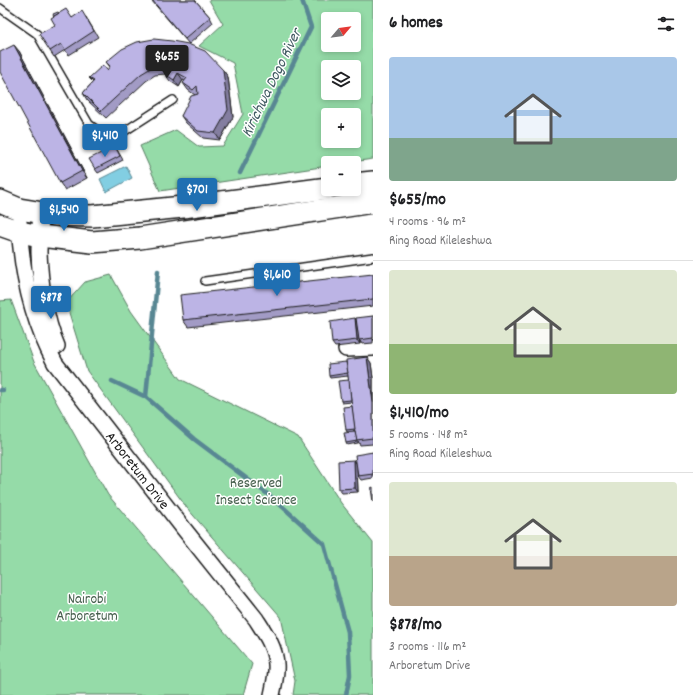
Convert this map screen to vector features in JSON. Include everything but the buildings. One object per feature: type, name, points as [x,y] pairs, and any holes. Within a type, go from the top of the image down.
[{"type":"main road","points":[[361,183],[373,182]]},
{"type":"main road","points":[[0,201],[19,209],[55,215],[92,216],[183,207],[321,189]]},
{"type":"main road","points":[[0,226],[40,236],[92,242],[140,238],[373,202]]},
{"type":"street","name":"Arboretum Drive","points":[[19,209],[21,249],[30,297],[47,348],[55,363],[87,405],[244,604],[266,635],[274,652],[276,665],[276,676],[272,695]]},
{"type":"street","points":[[41,212],[40,264],[47,316],[60,354],[87,405]]},
{"type":"street","points":[[346,349],[373,348]]},
{"type":"lane","points":[[0,8],[37,34],[90,124],[97,130],[116,133],[125,131],[173,100]]},
{"type":"lane","points":[[205,281],[373,257]]},
{"type":"green space","points":[[209,0],[373,0],[373,159],[361,161],[361,156],[321,156],[321,167],[160,191],[140,146],[176,130],[199,147],[223,146],[243,114],[233,63],[199,46],[223,24]]},
{"type":"green space","name":"Reserved Insect Science","points":[[111,275],[131,311],[180,379],[298,437],[341,503],[373,543],[373,695],[293,695],[295,681],[281,617],[187,508],[87,371],[66,303],[85,282]]},
{"type":"green space","name":"Nairobi Arboretum","points":[[11,300],[34,362],[108,495],[252,664],[243,695],[0,695],[0,301]]},
{"type":"water","points":[[126,166],[132,178],[106,192],[100,179]]},
{"type":"waterway","name":"Kirichwa Dogo River","points":[[240,173],[311,27],[302,0]]},
{"type":"waterway","name":"Kirichwa Dogo River","points":[[146,397],[158,271]]},
{"type":"waterway","points":[[112,381],[146,397],[194,439],[274,499],[324,544],[348,632],[350,675],[346,695]]}]
